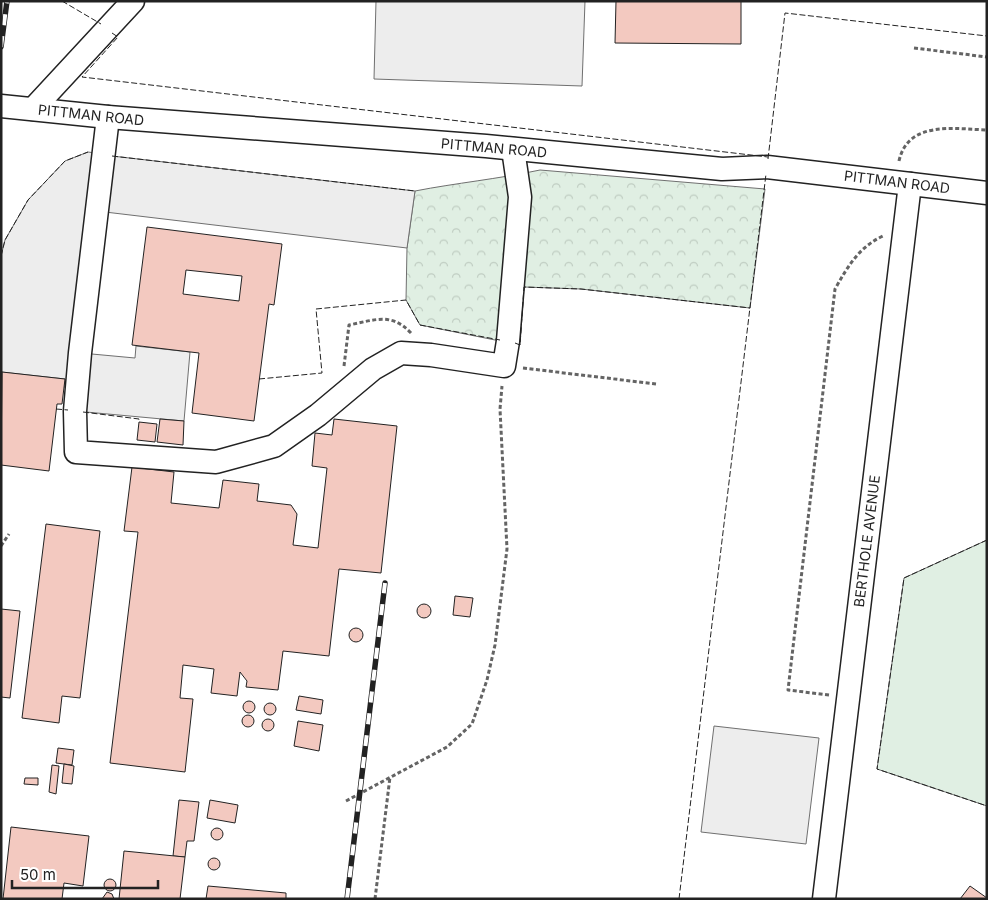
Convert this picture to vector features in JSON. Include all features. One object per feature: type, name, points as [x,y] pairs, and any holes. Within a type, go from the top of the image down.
[{"type":"street","points":[[33,109],[133,1]]},
{"type":"street","name":"PITTMAN ROAD","points":[[1,106],[108,118],[513,149],[722,169],[767,167],[987,192]]},
{"type":"street","points":[[108,118],[74,411],[76,452],[216,462],[274,446],[373,369],[401,353],[431,355],[504,366],[508,342],[520,197],[513,149]]},
{"type":"street","name":"BERTHOLE AVENUE","points":[[824,899],[905,227],[902,183]]},
{"type":"path","points":[[914,48],[987,57]]},
{"type":"path","points":[[902,183],[900,157],[912,138],[930,129],[987,130]]},
{"type":"path","points":[[848,697],[788,690],[835,289],[848,266],[868,243],[905,227]]},
{"type":"path","points":[[340,396],[349,325],[382,318],[400,322],[431,355]]},
{"type":"path","points":[[346,801],[447,746],[472,724],[488,680],[495,646],[507,549],[500,409],[504,366],[656,384]]},
{"type":"path","points":[[1,546],[9,534]]},
{"type":"path","points":[[375,899],[390,777]]},
{"type":"green space","points":[[540,170],[765,189],[750,308],[581,289],[524,287],[520,345],[420,325],[406,300],[407,248],[415,191]]},
{"type":"green space","points":[[987,540],[987,806],[877,769],[904,578]]},
{"type":"shaded area","points":[[376,1],[585,1],[582,86],[374,79]]},
{"type":"shaded area","points":[[88,152],[103,154],[81,353],[135,358],[136,346],[190,352],[184,421],[75,411],[77,388],[64,387],[65,379],[1,372],[1,256],[5,240],[28,200],[65,161]]},
{"type":"shaded area","points":[[112,156],[415,191],[407,248],[105,212]]},
{"type":"shaded area","points":[[714,726],[819,738],[806,844],[701,832]]},
{"type":"building","points":[[616,1],[741,1],[741,44],[615,43]]},
{"type":"building","points":[[147,227],[282,244],[274,305],[269,304],[254,421],[192,413],[199,353],[132,345]],"holes":[[[186,270],[242,276],[239,301],[183,294]]]},
{"type":"building","points":[[2,372],[65,379],[62,404],[57,404],[49,471],[1,465]]},
{"type":"building","points":[[160,419],[184,421],[183,445],[157,442]]},
{"type":"building","points":[[334,419],[397,426],[381,573],[339,569],[329,656],[283,651],[278,690],[246,687],[247,681],[240,672],[237,696],[211,693],[214,669],[183,665],[180,698],[193,699],[185,772],[110,763],[138,532],[124,531],[132,467],[174,472],[171,503],[219,508],[223,480],[259,484],[257,501],[291,505],[297,514],[293,545],[318,548],[327,468],[312,466],[315,433],[332,435]]},
{"type":"building","points":[[139,422],[157,424],[155,442],[137,440]]},
{"type":"building","points":[[46,524],[100,531],[80,698],[62,696],[59,723],[22,718]]},
{"type":"building","points":[[455,596],[473,598],[470,617],[453,615]]},
{"type":"building","points":[[421,604],[427,604],[431,611],[427,618],[421,618],[417,614],[417,608]]},
{"type":"building","points":[[1,609],[20,611],[10,698],[1,697]]},
{"type":"building","points":[[353,628],[359,628],[363,635],[359,642],[353,642],[349,638],[349,632]]},
{"type":"building","points":[[299,696],[323,700],[321,714],[296,710]]},
{"type":"building","points":[[247,701],[251,701],[255,707],[251,713],[247,713],[243,709],[243,705]]},
{"type":"building","points":[[268,703],[272,703],[276,709],[272,715],[268,715],[264,711],[264,707]]},
{"type":"building","points":[[246,715],[250,715],[254,721],[250,727],[246,727],[242,723],[242,719]]},
{"type":"building","points":[[266,719],[270,719],[274,725],[270,731],[266,731],[262,727],[262,723]]},
{"type":"building","points":[[298,721],[323,725],[319,751],[294,746]]},
{"type":"building","points":[[58,748],[74,750],[72,765],[56,763]]},
{"type":"building","points":[[64,764],[74,766],[72,784],[62,783]]},
{"type":"building","points":[[52,765],[59,766],[56,794],[49,792]]},
{"type":"building","points":[[25,778],[38,778],[38,785],[24,784]]},
{"type":"building","points":[[179,800],[199,802],[194,841],[187,841],[185,857],[173,856]]},
{"type":"building","points":[[210,800],[238,805],[235,823],[207,818]]},
{"type":"building","points":[[11,827],[89,836],[83,886],[64,883],[62,899],[3,899]]},
{"type":"building","points":[[215,828],[219,828],[223,834],[219,840],[215,840],[211,836],[211,832]]},
{"type":"building","points":[[124,851],[185,857],[180,899],[119,899]]},
{"type":"building","points":[[212,858],[216,858],[220,864],[216,870],[212,870],[208,866],[208,862]]},
{"type":"building","points":[[108,879],[112,879],[116,885],[112,891],[108,891],[104,887],[104,883]]},
{"type":"building","points":[[208,886],[286,893],[286,899],[206,899]]},
{"type":"building","points":[[970,886],[987,898],[987,899],[960,899]]},
{"type":"building","points":[[107,892],[112,894],[114,899],[102,899]]},
{"type":"railway","points":[[1,47],[7,1]]},
{"type":"railway","points":[[347,899],[385,583]]},
{"type":"fence","points":[[62,1],[101,24]]},
{"type":"fence","points":[[768,159],[785,13],[987,36]]},
{"type":"fence","points":[[112,33],[118,37],[82,77],[768,157]]},
{"type":"fence","points":[[1,256],[5,240],[28,200],[65,161],[88,152]]},
{"type":"fence","points":[[112,156],[415,191]]},
{"type":"fence","points":[[679,899],[766,174]]},
{"type":"fence","points":[[515,343],[520,345],[524,287],[581,289],[750,308]]},
{"type":"fence","points":[[259,379],[322,373],[316,309],[406,300],[420,325],[500,340]]},
{"type":"fence","points":[[56,409],[68,410]]},
{"type":"fence","points":[[83,412],[139,419],[139,422]]},
{"type":"fence","points":[[987,540],[904,578],[877,769],[987,806]]}]
